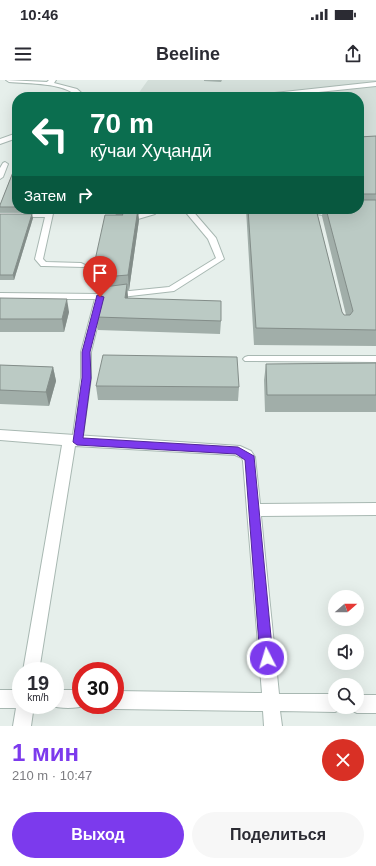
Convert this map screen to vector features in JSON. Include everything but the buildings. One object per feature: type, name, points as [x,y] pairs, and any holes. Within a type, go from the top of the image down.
[{"type":"street","points":[[9,80],[51,82],[77,92]]},
{"type":"street","points":[[1,141],[12,137]]},
{"type":"street","points":[[0,435],[73,441],[229,450],[242,452],[250,458],[253,510],[273,726]]},
{"type":"street","points":[[33,662],[73,441]]},
{"type":"street","points":[[253,510],[376,509]]},
{"type":"street","points":[[0,699],[12,699]]},
{"type":"street","points":[[124,700],[328,703]]},
{"type":"street","points":[[364,704],[376,704]]},
{"type":"street","points":[[22,726],[24,714]]},
{"type":"lane","points":[[302,92],[376,84]]},
{"type":"lane","points":[[0,177],[5,164]]},
{"type":"lane","points":[[0,214],[12,214]]},
{"type":"lane","points":[[50,214],[39,258],[44,264],[81,265]]},
{"type":"lane","points":[[138,217],[146,214]]},
{"type":"lane","points":[[0,296],[100,297],[171,289],[220,259],[212,238],[191,214]]},
{"type":"lane","points":[[73,441],[86,378],[86,352],[100,297]]},
{"type":"lane","points":[[248,359],[376,359]]},
{"type":"shaded area","points":[[148,80],[376,80],[376,143],[364,143],[364,92],[139,92]]},
{"type":"route","points":[[100,297],[86,352],[86,378],[77,442],[229,450],[242,452],[250,458],[251,485],[267,658]]}]
